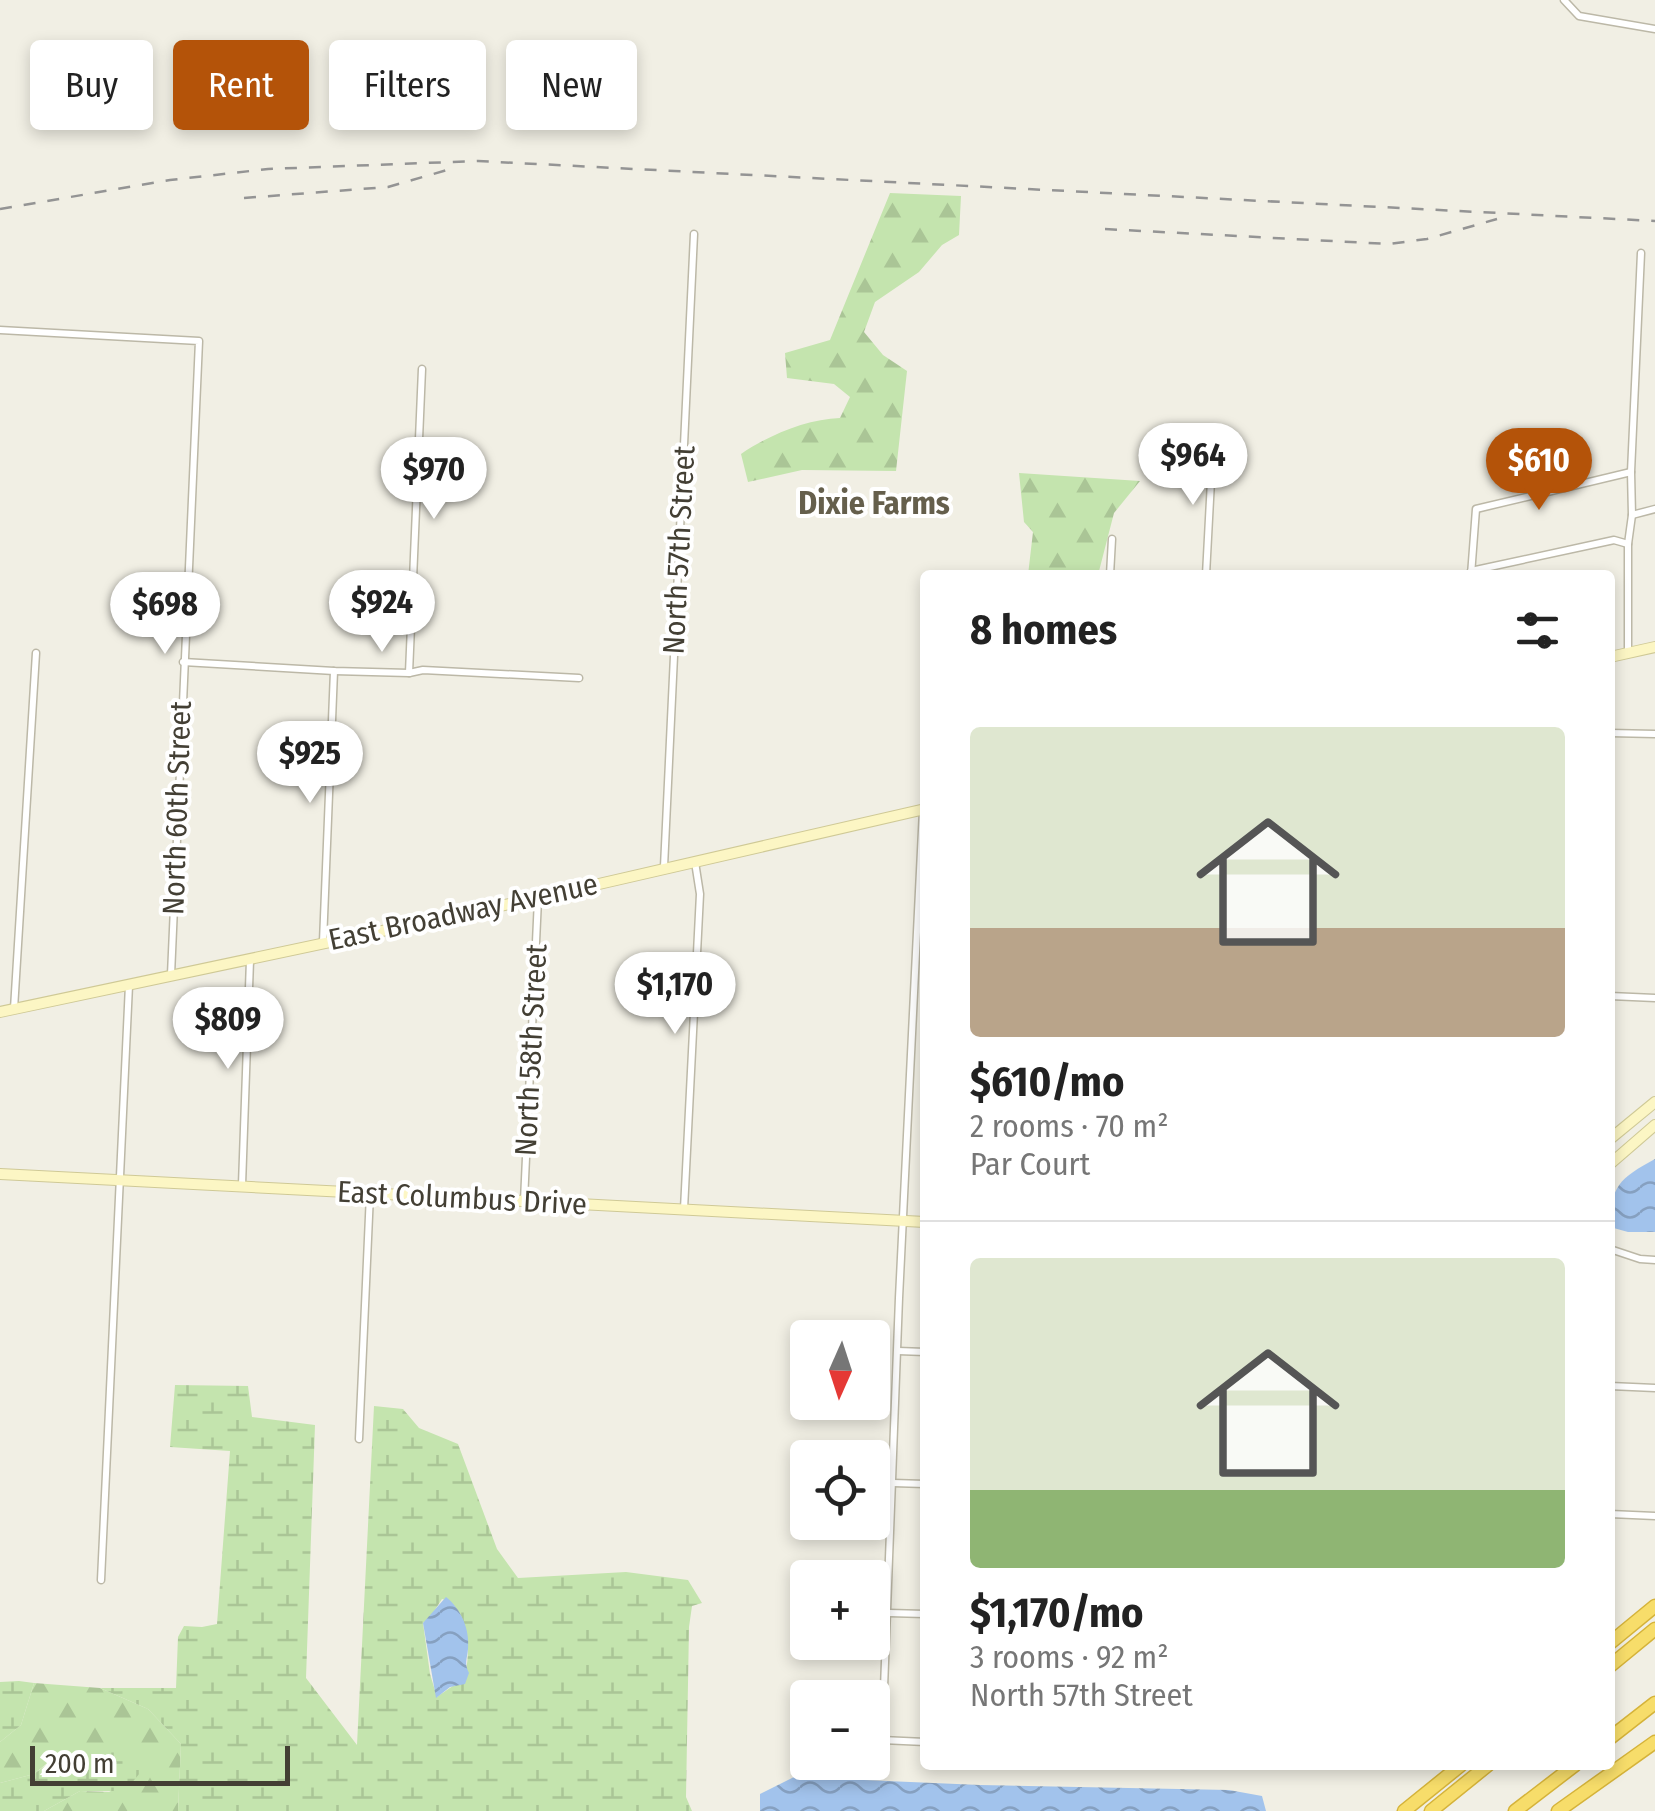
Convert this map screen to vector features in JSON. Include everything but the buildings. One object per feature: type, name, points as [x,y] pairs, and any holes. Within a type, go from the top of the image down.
[{"type":"highway","points":[[1615,1640],[1655,1606]]},
{"type":"highway","points":[[1615,1662],[1655,1629]]},
{"type":"highway","points":[[1615,1734],[1655,1704]]},
{"type":"highway","points":[[1558,1811],[1655,1742]]},
{"type":"highway","points":[[1404,1811],[1455,1770]]},
{"type":"highway","points":[[1431,1811],[1482,1770]]},
{"type":"highway","points":[[1515,1811],[1568,1770]]},
{"type":"main road","points":[[1615,656],[1655,647]]},
{"type":"main road","name":"East Broadway Avenue","points":[[0,1012],[538,898],[920,810]]},
{"type":"main road","points":[[1615,1135],[1655,1102]]},
{"type":"main road","points":[[1615,1160],[1655,1125]]},
{"type":"main road","name":"East Columbus Drive","points":[[0,1174],[920,1222]]},
{"type":"street","points":[[1564,0],[1579,16],[1655,29]]},
{"type":"street","name":"North 57th Street","points":[[664,867],[694,234]]},
{"type":"street","points":[[1628,653],[1628,544],[1642,254]]},
{"type":"street","name":"North 60th Street","points":[[0,330],[199,341],[170,976]]},
{"type":"street","points":[[409,674],[422,369]]},
{"type":"street","points":[[1206,570],[1213,444]]},
{"type":"street","points":[[1471,570],[1476,509],[1631,472]]},
{"type":"street","points":[[1632,516],[1655,508]]},
{"type":"street","points":[[1110,570],[1112,539]]},
{"type":"street","points":[[1484,570],[1614,540],[1628,544]]},
{"type":"street","points":[[14,1009],[36,653]]},
{"type":"street","points":[[183,662],[334,672],[409,674],[423,670],[579,678]]},
{"type":"street","points":[[323,942],[334,672]]},
{"type":"street","points":[[1615,733],[1655,734]]},
{"type":"street","points":[[684,1210],[700,894],[694,861]]},
{"type":"street","points":[[890,1580],[902,1221],[920,875]]},
{"type":"street","name":"North 58th Street","points":[[524,1202],[538,898]]},
{"type":"street","points":[[915,958],[920,958]]},
{"type":"street","points":[[242,1186],[250,960]]},
{"type":"street","points":[[101,1580],[129,985]]},
{"type":"street","points":[[1615,996],[1655,998]]},
{"type":"street","points":[[360,1439],[370,1193]]},
{"type":"street","points":[[1615,1251],[1655,1260]]},
{"type":"street","points":[[898,1351],[920,1352]]},
{"type":"street","points":[[1615,1386],[1655,1388]]},
{"type":"street","points":[[893,1483],[920,1484]]},
{"type":"street","points":[[1615,1514],[1655,1516]]},
{"type":"street","points":[[890,1613],[920,1614]]},
{"type":"street","points":[[886,1660],[882,1740],[920,1742]]},
{"type":"green space","points":[[890,193],[961,196],[959,235],[942,245],[919,272],[875,302],[864,332],[883,355],[907,371],[896,471],[802,470],[748,482],[741,454],[789,429],[840,418],[850,397],[834,384],[787,378],[785,353],[830,340]]},
{"type":"green space","points":[[1019,473],[1140,481],[1114,513],[1099,570],[1029,570],[1033,532],[1024,522]]},
{"type":"green space","points":[[175,1385],[248,1386],[252,1417],[315,1425],[306,1678],[357,1745],[374,1406],[403,1409],[419,1428],[458,1444],[497,1549],[518,1578],[626,1572],[688,1580],[702,1603],[692,1606],[689,1627],[686,1797],[692,1811],[178,1811],[181,1744],[148,1709],[100,1688],[176,1688],[178,1637],[184,1626],[217,1624],[230,1451],[170,1447]],"holes":[[[442,1599],[450,1603],[465,1628],[466,1669],[454,1685],[437,1697],[423,1623]]]},
{"type":"green space","points":[[0,1682],[34,1683],[21,1725],[0,1742]]},
{"type":"green space","points":[[34,1683],[100,1688],[148,1709],[181,1744],[178,1811],[44,1811],[80,1791],[111,1792],[51,1760],[34,1774],[0,1783],[0,1742],[21,1725]]},
{"type":"green space","points":[[124,1747],[137,1755],[140,1773],[125,1791],[80,1791],[44,1811],[0,1811],[0,1783],[34,1774],[51,1761],[76,1751]]},
{"type":"water","points":[[1655,1159],[1655,1232],[1615,1228],[1615,1192],[1633,1172]]},
{"type":"water","points":[[446,1597],[466,1627],[469,1673],[465,1684],[450,1687],[436,1698],[423,1623]]},
{"type":"water","points":[[790,1779],[1229,1790],[1262,1796],[1266,1811],[760,1811],[760,1794]]},
{"type":"railway","points":[[0,209],[170,180],[268,169],[478,161],[1655,221]]},
{"type":"railway","points":[[244,198],[388,187],[454,168]]},
{"type":"railway","points":[[1105,229],[1388,244],[1427,239],[1497,219]]},
{"type":"district","name":"Dixie Farms","points":[[874,503]]}]
